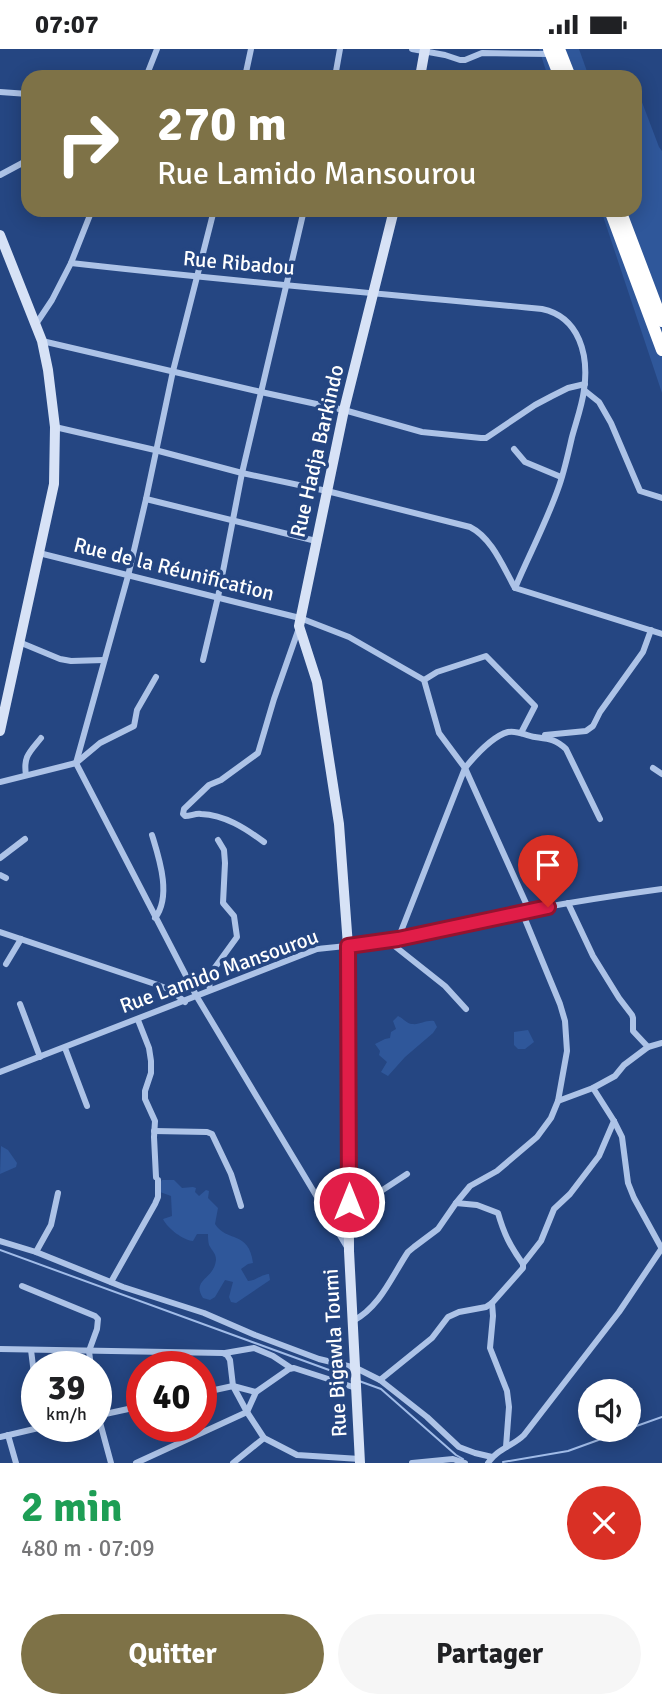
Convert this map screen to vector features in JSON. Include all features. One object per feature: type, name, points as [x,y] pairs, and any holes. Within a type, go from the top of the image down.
[{"type":"highway","points":[[553,51],[557,70]]},
{"type":"highway","points":[[553,51],[565,70]]},
{"type":"highway","points":[[613,217],[662,350]]},
{"type":"highway","points":[[623,217],[662,321]]},
{"type":"street","points":[[149,70],[157,49]]},
{"type":"street","points":[[246,70],[251,49]]},
{"type":"street","points":[[336,70],[340,49]]},
{"type":"street","points":[[412,49],[460,60],[482,53],[553,51]]},
{"type":"street","points":[[421,70],[425,50]]},
{"type":"street","points":[[0,92],[21,94]]},
{"type":"street","points":[[0,175],[21,164]]},
{"type":"street","points":[[36,324],[71,263],[89,217]]},
{"type":"street","points":[[212,217],[173,371],[128,576],[76,763],[197,997],[349,1251]]},
{"type":"street","points":[[203,660],[242,473],[302,217]]},
{"type":"street","name":"Rue Hadja Barkindo","points":[[300,622],[344,410],[392,217]]},
{"type":"street","points":[[0,235],[42,341],[55,427],[54,484],[0,731]]},
{"type":"street","name":"Rue Ribadou","points":[[71,263],[197,278],[286,284],[552,311],[562,316],[578,337],[584,354],[585,387],[558,489],[515,588]]},
{"type":"street","points":[[42,341],[344,410],[422,432],[481,438],[552,396],[568,389],[585,387],[611,423],[640,491],[662,498]]},
{"type":"street","points":[[55,427],[475,529],[490,545],[515,588],[662,634]]},
{"type":"street","points":[[514,449],[525,462],[561,477]]},
{"type":"street","points":[[146,499],[316,541]]},
{"type":"street","name":"Rue de la Réunification","points":[[39,553],[218,597],[349,637],[424,680]]},
{"type":"street","points":[[264,842],[243,828],[220,818],[198,813],[191,816],[183,814],[184,809],[209,785],[221,780],[258,753],[300,622]]},
{"type":"street","name":"Rue Bigawla Toumi","points":[[300,622],[317,682],[337,811],[348,946],[349,1251],[360,1461]]},
{"type":"street","points":[[531,737],[586,731],[593,726],[643,652],[651,630]]},
{"type":"street","points":[[19,642],[60,659],[104,660]]},
{"type":"street","points":[[354,1321],[366,1314],[408,1252],[438,1229],[470,1186],[497,1171],[537,1137],[551,1118],[558,1101],[567,1051],[565,1021],[560,1004],[525,911],[465,768],[439,733],[424,680],[438,672],[486,656],[535,706],[521,733]]},
{"type":"street","points":[[0,782],[76,763],[100,743],[134,726],[137,710],[156,677]]},
{"type":"street","points":[[398,939],[465,768],[475,755],[498,737],[506,733],[521,733],[557,741],[566,749],[600,819]]},
{"type":"street","points":[[26,775],[25,759],[41,738]]},
{"type":"street","points":[[653,768],[662,774]]},
{"type":"street","points":[[152,835],[164,885],[161,904],[155,918]]},
{"type":"street","points":[[0,858],[25,839]]},
{"type":"street","points":[[210,989],[208,977],[237,937],[234,916],[223,903],[224,850],[218,840]]},
{"type":"street","name":"Rue Lamido Mansourou","points":[[0,1072],[317,949],[398,939],[525,911],[662,889]]},
{"type":"street","points":[[568,903],[593,956],[634,1018],[634,1031],[648,1047]]},
{"type":"street","points":[[0,932],[155,984],[171,991],[185,1002]]},
{"type":"street","points":[[6,964],[21,939]]},
{"type":"street","points":[[387,940],[450,990],[466,1009]]},
{"type":"street","points":[[20,1004],[40,1057]]},
{"type":"street","points":[[111,1282],[158,1197],[155,1121],[145,1099],[151,1061],[138,1020]]},
{"type":"street","points":[[558,1101],[593,1088],[615,1076],[624,1065],[648,1047],[662,1044]]},
{"type":"street","points":[[65,1048],[87,1106]]},
{"type":"street","points":[[0,1241],[214,1317],[255,1335],[380,1380],[427,1417],[459,1447],[490,1460],[524,1435],[619,1312],[662,1249],[628,1183],[622,1137],[593,1088]]},
{"type":"street","points":[[380,1380],[432,1338],[448,1317],[492,1303],[523,1268],[523,1264],[541,1241],[554,1209],[570,1194],[599,1156],[614,1121]]},
{"type":"street","points":[[154,1131],[212,1134],[231,1174],[241,1206]]},
{"type":"street","points":[[349,1202],[372,1197],[407,1174]]},
{"type":"street","points":[[36,1252],[51,1224],[58,1193]]},
{"type":"street","points":[[456,1203],[477,1205],[498,1213],[509,1244],[523,1264]]},
{"type":"street","points":[[22,1286],[95,1316],[99,1321],[89,1351]]},
{"type":"street","points":[[492,1303],[490,1349],[507,1391],[509,1415],[506,1447]]},
{"type":"street","points":[[112,1352],[223,1353],[254,1348],[291,1368],[356,1386]]},
{"type":"street","points":[[0,1349],[60,1351]]},
{"type":"street","points":[[223,1353],[230,1360],[233,1386],[264,1439],[297,1455],[360,1461]]},
{"type":"street","points":[[136,1463],[247,1412],[256,1392],[291,1368]]},
{"type":"street","points":[[217,1390],[233,1386],[256,1392]]},
{"type":"street","points":[[4,1436],[16,1463]]},
{"type":"street","points":[[233,1463],[264,1439]]},
{"type":"street","points":[[105,1442],[111,1463]]},
{"type":"street","points":[[291,1463],[297,1455]]},
{"type":"street","points":[[412,1463],[453,1459],[465,1463]]},
{"type":"shaded area","points":[[539,49],[579,49],[586,70],[546,70]]},
{"type":"shaded area","points":[[642,102],[662,151],[662,393],[603,217],[642,217]]},
{"type":"shaded area","points":[[398,1016],[412,1024],[434,1021],[437,1027],[388,1076],[381,1072],[387,1062],[379,1055],[380,1051],[375,1044],[390,1038],[391,1032],[396,1029],[393,1021]]},
{"type":"shaded area","points":[[528,1030],[534,1042],[525,1049],[518,1049],[514,1045],[514,1032]]},
{"type":"shaded area","points":[[1,1146],[8,1150],[17,1163],[16,1167],[0,1174]]},
{"type":"shaded area","points":[[162,1180],[174,1180],[182,1188],[196,1188],[195,1192],[199,1196],[206,1190],[209,1191],[208,1198],[218,1208],[215,1224],[220,1230],[242,1241],[251,1253],[253,1263],[241,1269],[248,1281],[269,1274],[270,1280],[236,1303],[231,1302],[229,1297],[233,1282],[225,1280],[215,1297],[210,1300],[203,1298],[200,1292],[201,1283],[214,1267],[215,1254],[209,1245],[208,1234],[197,1234],[193,1241],[168,1227],[163,1219],[172,1216],[171,1196],[160,1192],[159,1185]]},
{"type":"waterway","points":[[0,1250],[351,1378]]},
{"type":"waterway","points":[[359,1381],[381,1389],[463,1459]]},
{"type":"waterway","points":[[641,1424],[662,1417]]},
{"type":"waterway","points":[[503,1462],[568,1451],[593,1442]]},
{"type":"route","points":[[349,1202],[348,946],[398,939],[548,907]]}]
